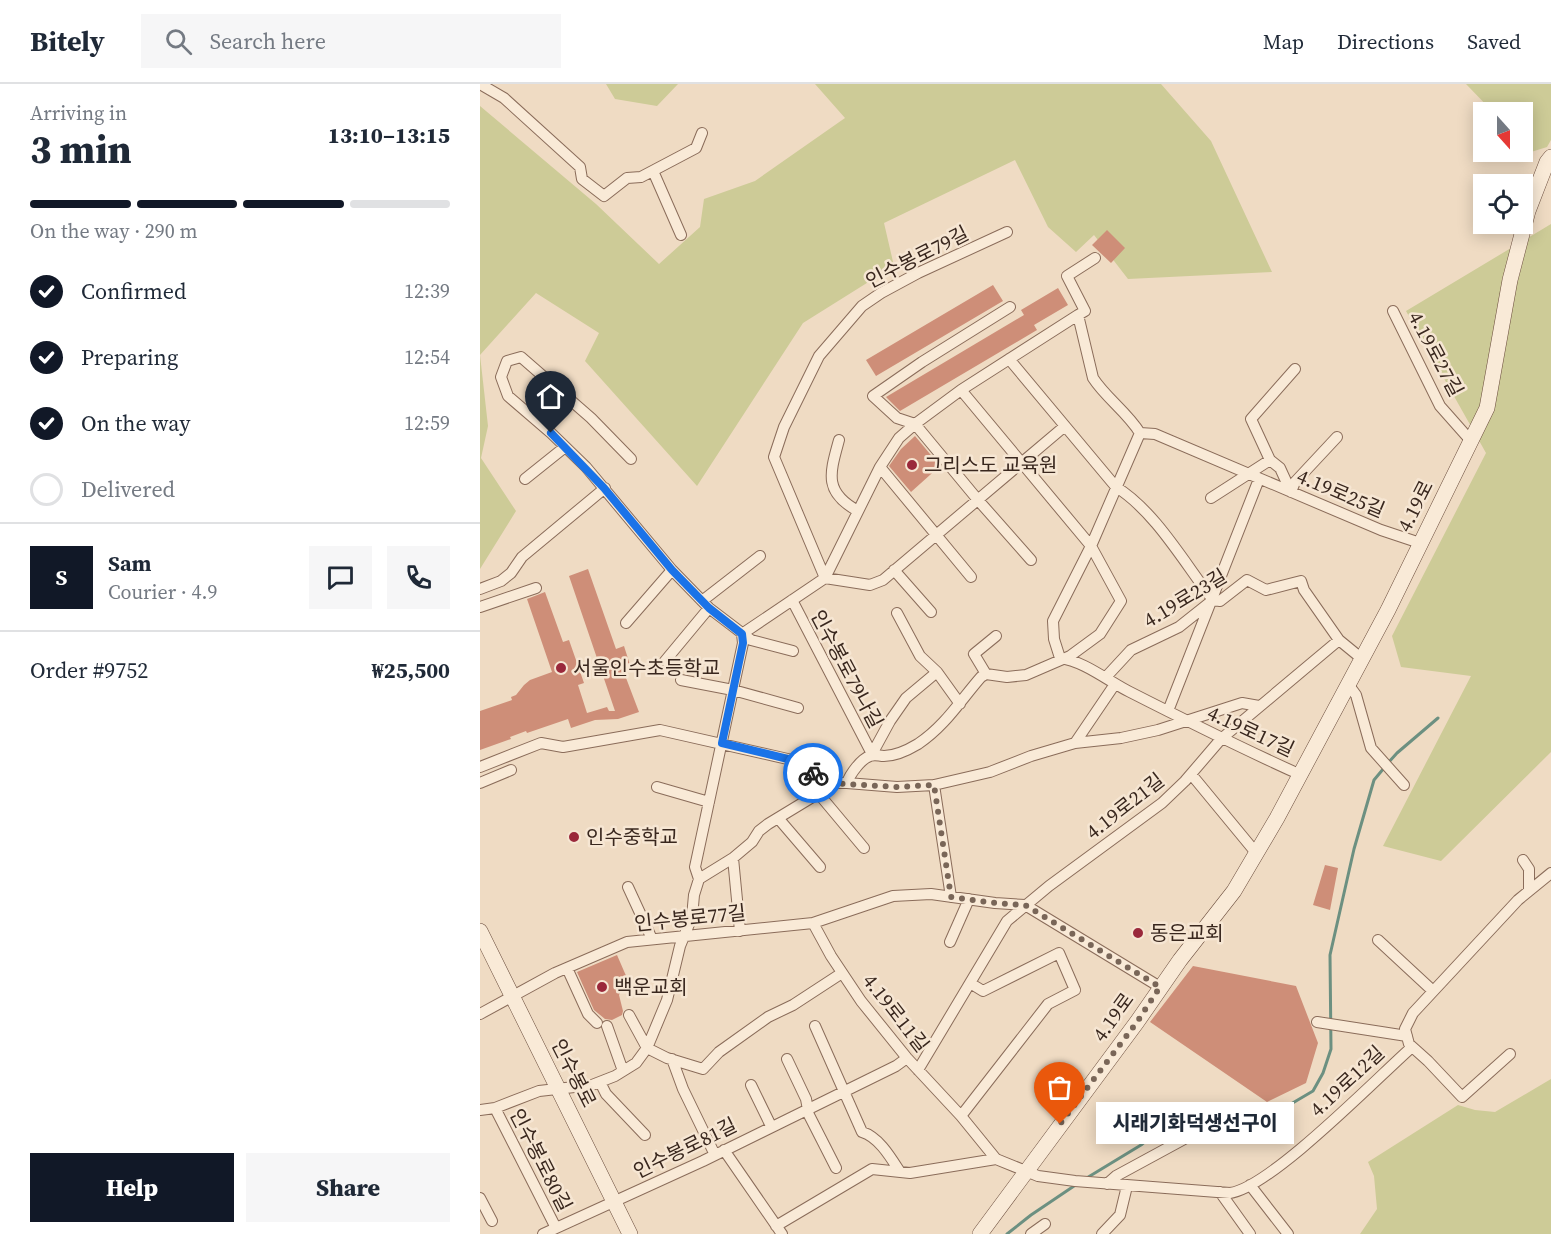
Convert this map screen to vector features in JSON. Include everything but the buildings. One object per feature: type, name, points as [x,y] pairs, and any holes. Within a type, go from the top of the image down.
[{"type":"street","points":[[480,84],[504,98],[580,167],[582,179],[604,196],[627,178],[641,177],[696,148],[702,133]]},
{"type":"street","name":"4.19로","points":[[980,1234],[1024,1171],[1137,1022],[1160,987],[1234,891],[1301,775],[1388,610],[1487,408],[1510,280],[1528,211],[1551,157]]},
{"type":"street","points":[[653,171],[681,235]]},
{"type":"street","name":"인수봉로79길","points":[[825,578],[774,457],[784,427],[806,379],[819,356],[862,306],[918,273],[1007,232]]},
{"type":"street","points":[[742,634],[825,578],[880,467],[899,438],[961,390],[1085,311],[1067,276],[1095,258]]},
{"type":"street","points":[[1010,307],[922,362],[873,396],[897,418],[915,424],[1031,560]]},
{"type":"street","name":"4.19로27길","points":[[1393,311],[1440,405],[1472,441]]},
{"type":"street","points":[[1060,658],[1054,639],[1053,621],[1091,546],[1140,433],[1134,423],[1098,387],[1093,378],[1078,315]]},
{"type":"street","points":[[631,459],[591,418],[521,357],[507,361],[501,377],[508,396],[565,447],[604,488],[672,570],[706,604],[742,634],[762,645],[793,651]]},
{"type":"street","points":[[1009,359],[1116,487],[1125,493],[1159,528],[1213,600]]},
{"type":"street","points":[[1292,492],[1280,468],[1270,460],[1251,419],[1295,369]]},
{"type":"street","points":[[847,783],[849,777],[872,754],[884,756],[902,752],[918,744],[941,727],[981,677],[986,674],[1026,675],[1060,658],[1070,656],[1100,634],[1121,601],[1091,546],[961,390]]},
{"type":"street","points":[[825,578],[870,585],[883,580],[1065,426]]},
{"type":"street","name":"4.19로25길","points":[[1140,433],[1155,434],[1381,530],[1420,543]]},
{"type":"street","points":[[1292,492],[1295,482],[1337,437]]},
{"type":"street","points":[[839,440],[830,471],[833,489],[844,504],[858,512]]},
{"type":"street","points":[[525,479],[565,447]]},
{"type":"street","points":[[1211,498],[1254,477],[1270,460]]},
{"type":"street","points":[[880,467],[971,577]]},
{"type":"street","points":[[1168,711],[1213,600],[1254,477]]},
{"type":"street","points":[[480,589],[501,581],[511,573],[522,558],[604,488]]},
{"type":"street","points":[[665,661],[706,604],[760,556]]},
{"type":"street","points":[[626,623],[672,570]]},
{"type":"street","points":[[894,570],[932,612]]},
{"type":"street","name":"4.19로23길","points":[[1106,678],[1131,650],[1179,627],[1213,600],[1220,601],[1247,580],[1266,590],[1301,581],[1304,590],[1339,640],[1362,658]]},
{"type":"street","points":[[480,607],[536,588]]},
{"type":"street","name":"인수봉로79나길","points":[[792,600],[872,754]]},
{"type":"street","points":[[897,613],[920,656],[937,672],[960,704]]},
{"type":"street","points":[[558,1088],[592,1085],[636,1063],[647,1048],[667,1000],[680,946],[692,917],[694,895],[699,879],[695,867],[743,643],[742,634]]},
{"type":"street","points":[[986,674],[974,654],[996,636]]},
{"type":"street","name":"4.19로21길","points":[[918,1070],[1007,921],[1107,842],[1162,803],[1221,739],[1339,640]]},
{"type":"street","name":"4.19로17길","points":[[1060,658],[1073,660],[1221,739],[1301,775]]},
{"type":"street","name":"인수봉로79나길","points":[[872,754],[906,698],[937,672]]},
{"type":"street","points":[[681,680],[733,690],[798,708]]},
{"type":"street","points":[[1075,743],[1116,684]]},
{"type":"street","points":[[1348,684],[1356,695],[1371,748],[1404,785]]},
{"type":"street","name":"4.19로17길","points":[[1185,720],[1242,703],[1259,706]]},
{"type":"street","points":[[480,767],[541,743],[563,747],[660,730],[792,760],[829,783],[897,787],[934,785],[990,772],[1031,756],[1075,743],[1131,736],[1158,730],[1185,720]]},
{"type":"street","points":[[480,783],[511,770]]},
{"type":"street","points":[[1191,774],[1257,854]]},
{"type":"street","points":[[699,879],[733,858],[752,843],[759,831],[818,793],[829,783]]},
{"type":"street","points":[[934,785],[951,897]]},
{"type":"street","points":[[657,787],[709,802]]},
{"type":"street","points":[[818,793],[864,848]]},
{"type":"street","points":[[778,818],[820,867]]},
{"type":"street","points":[[733,858],[740,931]]},
{"type":"street","points":[[1523,860],[1529,869],[1529,891]]},
{"type":"street","name":"4.19로12길","points":[[1510,1054],[1462,1097],[1409,1042],[1405,1029],[1413,1013],[1433,991],[1529,891],[1551,873]]},
{"type":"street","points":[[628,887],[651,939]]},
{"type":"street","name":"인수봉로77길","points":[[480,1014],[567,968],[627,942],[813,923],[893,896],[931,894],[1025,905]]},
{"type":"street","points":[[950,942],[969,899]]},
{"type":"street","points":[[1025,905],[1160,987]]},
{"type":"street","name":"4.19로11길","points":[[813,923],[861,1001],[906,1059],[961,1116],[996,1159],[1024,1171]]},
{"type":"street","name":"인수봉로","points":[[480,931],[630,1234]]},
{"type":"street","points":[[1378,940],[1433,991]]},
{"type":"street","points":[[961,1116],[1048,1004],[1075,990],[1059,953],[983,991],[970,984]]},
{"type":"street","points":[[567,968],[588,1014],[602,1024],[623,1071]]},
{"type":"street","points":[[629,1015],[647,1048],[703,1069],[719,1052],[768,1017],[793,1005],[842,973]]},
{"type":"street","name":"4.19로12길","points":[[1317,1022],[1409,1042]]},
{"type":"street","points":[[815,1026],[862,1132],[868,1134],[888,1153],[900,1172]]},
{"type":"street","name":"4.19로12길","points":[[1024,1171],[1038,1176],[1127,1186],[1239,1192],[1290,1156],[1330,1123],[1409,1042]]},
{"type":"street","points":[[672,1059],[683,1089],[719,1153],[779,1230],[872,1169],[910,1173],[996,1159]]},
{"type":"street","points":[[787,1059],[806,1099],[809,1115],[836,1168]]},
{"type":"street","name":"인수봉로81길","points":[[543,1234],[719,1153],[906,1059]]},
{"type":"street","points":[[600,1082],[606,1094],[645,1135]]},
{"type":"street","points":[[751,1085],[771,1126]]},
{"type":"street","name":"인수봉로80길","points":[[480,1110],[495,1108],[539,1091],[558,1088]]},
{"type":"street","name":"인수봉로80길","points":[[495,1108],[556,1228]]},
{"type":"street","points":[[1107,1184],[1116,1176],[1186,1138],[1223,1131]]},
{"type":"street","points":[[1250,1185],[1288,1234]]},
{"type":"street","points":[[1102,1234],[1120,1215],[1127,1186]]},
{"type":"street","points":[[1220,1192],[1250,1234]]},
{"type":"street","points":[[480,1198],[492,1221]]},
{"type":"street","points":[[1031,1234],[1045,1224]]},
{"type":"shaded area","points":[[606,84],[678,84],[657,106],[615,99]]},
{"type":"shaded area","points":[[815,84],[1161,84],[1211,141],[1272,272],[1128,279],[1094,235],[1076,252],[1048,227],[1015,160],[884,223],[894,266],[803,323],[697,486],[585,361],[599,333],[536,293],[480,355],[480,106],[596,204],[659,264],[700,227],[704,199],[755,181],[845,118]]},
{"type":"shaded area","points":[[1466,84],[1551,84],[1551,140],[1547,147],[1533,151],[1533,102],[1483,102]]},
{"type":"shaded area","points":[[1551,224],[1551,752],[1441,861],[1383,846],[1471,676],[1401,667],[1392,636],[1486,453],[1406,311]]},
{"type":"shaded area","points":[[480,355],[488,426],[481,458],[516,511],[480,569]]},
{"type":"shaded area","points":[[1551,1079],[1551,1234],[1360,1234],[1377,1209],[1374,1176],[1368,1162],[1458,1105],[1495,1112]]},
{"type":"waterway","points":[[1388,763],[1438,718]]},
{"type":"waterway","points":[[1085,1179],[1141,1145],[1185,1111],[1219,1109],[1279,1111],[1313,1091],[1323,1073],[1331,1049],[1330,955],[1354,849],[1374,780],[1384,768]]},
{"type":"waterway","points":[[1007,1234],[1077,1184]]},
{"type":"way so far","points":[[813,773],[829,783],[897,787],[934,785],[951,897],[1025,905],[1160,987],[1137,1022],[1060,1124]]},
{"type":"place","name":"그리스도 교육원","points":[[912,465]]},
{"type":"place","name":"서울인수초등학교","points":[[561,668]]},
{"type":"place","name":"인수중학교","points":[[574,837]]},
{"type":"place","name":"동은교회","points":[[1138,933]]},
{"type":"place","name":"백운교회","points":[[602,987]]},
{"type":"place","name":"시래기화덕생선구이","points":[[1060,1124]]},
{"type":"route","points":[[551,433],[604,488],[672,570],[709,608],[742,634],[743,643],[722,743],[792,760],[813,773]]}]
